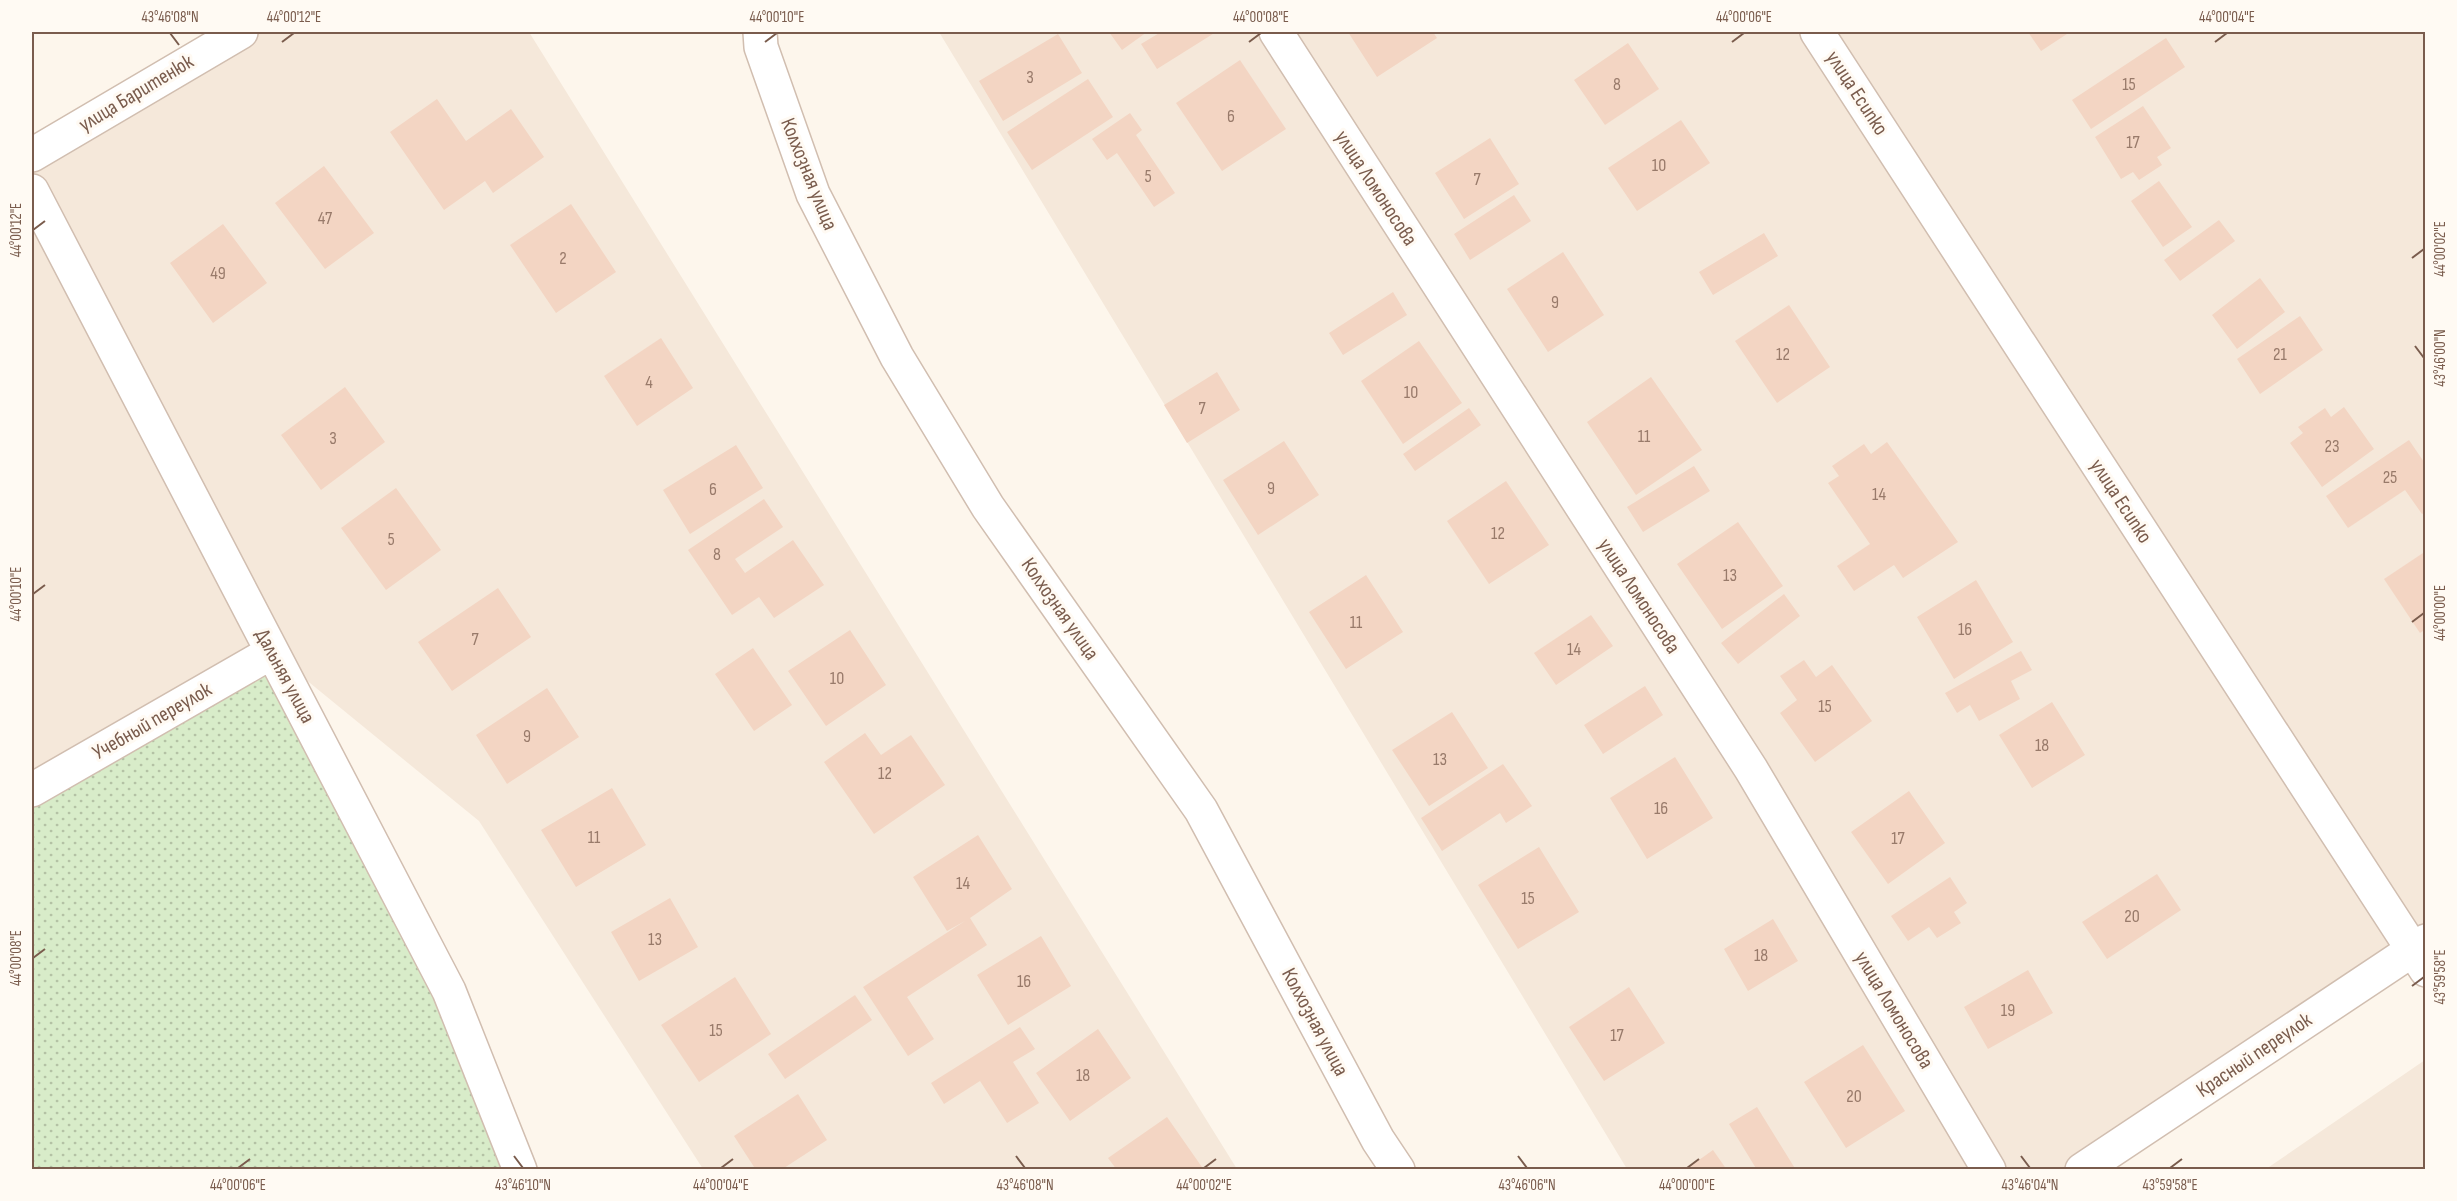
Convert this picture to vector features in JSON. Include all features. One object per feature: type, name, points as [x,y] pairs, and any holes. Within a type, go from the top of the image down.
[{"type":"street","name":"улица Баритенюк","points":[[32,155],[241,32]]},
{"type":"street","name":"Колхозная улица","points":[[760,32],[761,47],[813,194],[897,357],[988,507],[1201,810],[1378,1140],[1398,1170]]},
{"type":"street","name":"улица Ломоносова","points":[[1276,32],[1751,769],[1989,1170]]},
{"type":"street","name":"улица Есипко","points":[[1817,32],[2421,954]]},
{"type":"street","name":"Дальняя улица","points":[[32,191],[449,991],[520,1170]]},
{"type":"street","name":"Учебный переулок","points":[[32,790],[272,651]]},
{"type":"street","name":"Красный переулок","points":[[2082,1170],[2421,954]]},
{"type":"shaded area","points":[[241,32],[529,32],[1237,1169],[703,1169],[479,821],[272,652],[32,790],[32,155]]},
{"type":"shaded area","points":[[939,32],[2425,32],[2425,970],[2412,950],[2082,1169],[1627,1169]]},
{"type":"shaded area","points":[[2425,1060],[2425,1169],[2266,1169]]},
{"type":"green space","points":[[272,652],[520,1169],[32,1169],[32,790]]},
{"type":"building","points":[[1109,32],[1147,32],[1122,50]]},
{"type":"building","points":[[1161,32],[1216,32],[1157,69],[1141,44]]},
{"type":"building","points":[[1348,32],[1433,32],[1437,38],[1377,77]]},
{"type":"building","points":[[2028,32],[2070,32],[2041,51]]},
{"type":"building","points":[[1058,34],[1082,73],[1003,121],[979,81]]},
{"type":"building","points":[[2166,38],[2185,67],[2091,129],[2072,100]]},
{"type":"building","points":[[1628,43],[1659,89],[1605,125],[1574,80]]},
{"type":"building","points":[[1240,60],[1286,129],[1222,171],[1176,103]]},
{"type":"building","points":[[1088,79],[1113,117],[1032,170],[1007,132]]},
{"type":"building","points":[[437,99],[466,141],[511,109],[544,157],[493,193],[485,181],[444,210],[390,132]]},
{"type":"building","points":[[2143,106],[2171,148],[2157,157],[2162,165],[2139,180],[2133,172],[2121,179],[2095,137]]},
{"type":"building","points":[[1130,113],[1142,130],[1136,135],[1175,193],[1154,207],[1117,153],[1107,160],[1092,139]]},
{"type":"building","points":[[1681,120],[1710,163],[1637,211],[1608,168]]},
{"type":"building","points":[[1490,138],[1519,184],[1464,219],[1435,173]]},
{"type":"building","points":[[324,166],[374,233],[325,269],[275,203]]},
{"type":"building","points":[[2159,181],[2192,227],[2163,247],[2131,201]]},
{"type":"building","points":[[1514,195],[1531,221],[1470,260],[1454,234]]},
{"type":"building","points":[[571,204],[616,272],[556,313],[510,245]]},
{"type":"building","points":[[2219,220],[2235,241],[2180,281],[2164,260]]},
{"type":"building","points":[[223,224],[267,283],[213,323],[170,263]]},
{"type":"building","points":[[1764,233],[1778,256],[1713,295],[1699,272]]},
{"type":"building","points":[[1563,252],[1604,315],[1548,352],[1507,289]]},
{"type":"building","points":[[2260,278],[2285,312],[2237,349],[2212,315]]},
{"type":"building","points":[[1393,292],[1407,315],[1343,355],[1329,333]]},
{"type":"building","points":[[1789,305],[1830,367],[1777,403],[1735,341]]},
{"type":"building","points":[[2300,316],[2323,350],[2260,394],[2237,359]]},
{"type":"building","points":[[661,338],[693,388],[637,426],[604,376]]},
{"type":"building","points":[[1419,341],[1462,403],[1403,444],[1361,381]]},
{"type":"building","points":[[1217,372],[1240,410],[1187,443],[1164,405]]},
{"type":"building","points":[[1651,377],[1702,450],[1636,495],[1587,422]]},
{"type":"building","points":[[345,387],[385,442],[321,490],[281,435]]},
{"type":"building","points":[[2344,407],[2374,449],[2322,487],[2290,443],[2303,433],[2298,427],[2325,408],[2331,417]]},
{"type":"building","points":[[1469,408],[1481,425],[1415,471],[1403,454]]},
{"type":"building","points":[[2409,440],[2426,465],[2426,512],[2422,514],[2405,490],[2348,528],[2326,496]]},
{"type":"building","points":[[1284,441],[1319,495],[1258,535],[1223,480]]},
{"type":"building","points":[[1887,442],[1958,542],[1903,578],[1894,565],[1854,591],[1837,566],[1870,544],[1828,483],[1839,476],[1832,466],[1864,444],[1871,454]]},
{"type":"building","points":[[736,445],[763,488],[690,534],[663,490]]},
{"type":"building","points":[[1694,466],[1710,491],[1643,532],[1627,507]]},
{"type":"building","points":[[1506,481],[1549,545],[1489,584],[1447,521]]},
{"type":"building","points":[[396,488],[441,550],[386,590],[341,528]]},
{"type":"building","points":[[764,499],[783,527],[735,559],[745,573],[793,540],[824,585],[774,618],[759,597],[732,615],[688,550]]},
{"type":"building","points":[[1738,522],[1783,586],[1722,629],[1677,564]]},
{"type":"building","points":[[2426,551],[2426,578],[2424,580],[2426,582],[2426,629],[2420,633],[2384,579]]},
{"type":"building","points":[[1366,575],[1403,632],[1346,669],[1309,612]]},
{"type":"building","points":[[1976,580],[2013,642],[1954,679],[1917,617]]},
{"type":"building","points":[[498,588],[531,637],[452,691],[418,642]]},
{"type":"building","points":[[1784,594],[1800,616],[1738,664],[1721,643]]},
{"type":"building","points":[[1591,615],[1613,646],[1556,685],[1534,653]]},
{"type":"building","points":[[850,630],[886,685],[826,726],[788,671]]},
{"type":"building","points":[[753,648],[792,705],[754,731],[715,674]]},
{"type":"building","points":[[2021,651],[2032,670],[2011,681],[2020,699],[1979,721],[1970,705],[1957,713],[1945,693]]},
{"type":"building","points":[[1804,660],[1816,677],[1832,665],[1872,721],[1815,762],[1780,713],[1797,700],[1780,676]]},
{"type":"building","points":[[1645,686],[1663,715],[1603,754],[1584,725]]},
{"type":"building","points":[[547,688],[579,737],[507,784],[476,735]]},
{"type":"building","points":[[2052,702],[2085,755],[2032,788],[1999,735]]},
{"type":"building","points":[[1452,712],[1488,768],[1429,806],[1392,750]]},
{"type":"building","points":[[865,733],[881,755],[911,735],[945,785],[874,834],[824,762]]},
{"type":"building","points":[[1675,757],[1713,818],[1647,859],[1610,798]]},
{"type":"building","points":[[1503,764],[1532,806],[1506,823],[1500,813],[1442,851],[1421,818]]},
{"type":"building","points":[[612,788],[646,845],[576,887],[541,830]]},
{"type":"building","points":[[1909,791],[1945,843],[1888,884],[1851,832]]},
{"type":"building","points":[[978,835],[1012,889],[970,918],[987,945],[907,997],[934,1039],[908,1056],[863,987],[965,921],[947,931],[913,877]]},
{"type":"building","points":[[1539,847],[1579,912],[1518,949],[1478,885]]},
{"type":"building","points":[[2157,874],[2181,910],[2107,959],[2082,922]]},
{"type":"building","points":[[1950,877],[1967,903],[1954,912],[1961,923],[1937,938],[1929,927],[1908,941],[1891,916]]},
{"type":"building","points":[[670,898],[698,947],[639,981],[611,932]]},
{"type":"building","points":[[1773,919],[1798,961],[1748,991],[1724,949]]},
{"type":"building","points":[[1041,936],[1071,986],[1008,1025],[977,975]]},
{"type":"building","points":[[2028,970],[2053,1013],[1988,1049],[1964,1007]]},
{"type":"building","points":[[735,977],[771,1034],[699,1082],[661,1025]]},
{"type":"building","points":[[1629,987],[1665,1043],[1604,1081],[1569,1027]]},
{"type":"building","points":[[855,995],[872,1020],[785,1079],[768,1054]]},
{"type":"building","points":[[1020,1027],[1035,1049],[1013,1062],[1039,1103],[1007,1123],[980,1081],[944,1104],[931,1083]]},
{"type":"building","points":[[1098,1029],[1131,1078],[1070,1121],[1036,1073]]},
{"type":"building","points":[[1863,1045],[1905,1111],[1846,1148],[1804,1082]]},
{"type":"building","points":[[798,1094],[827,1140],[781,1170],[756,1170],[734,1136]]},
{"type":"building","points":[[1757,1107],[1796,1170],[1757,1170],[1729,1124]]},
{"type":"building","points":[[1167,1117],[1204,1170],[1117,1170],[1108,1158]]},
{"type":"building","points":[[1713,1150],[1727,1170],[1685,1170]]}]
